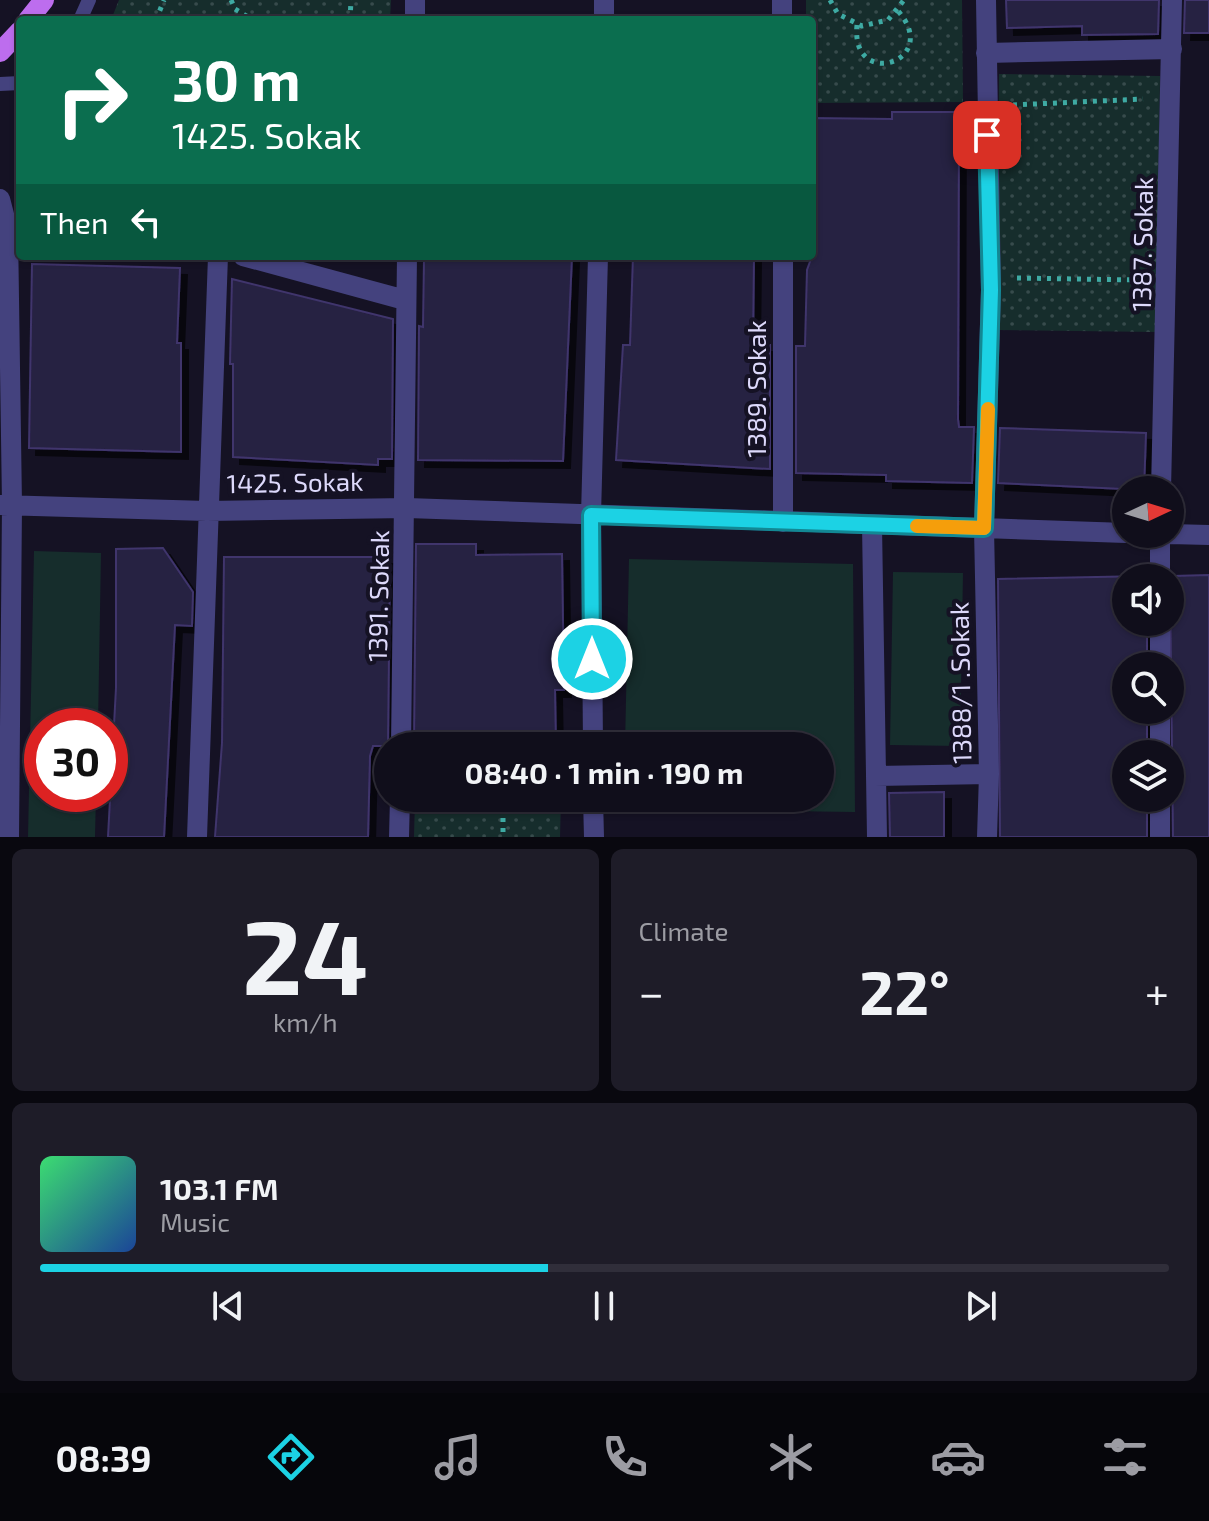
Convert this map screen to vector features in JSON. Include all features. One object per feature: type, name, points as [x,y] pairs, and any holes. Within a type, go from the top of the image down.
[{"type":"main road","points":[[31,16],[44,0]]},
{"type":"main road","points":[[0,52],[16,35]]},
{"type":"street","name":"1388/1 .Sokak","points":[[986,0],[991,278],[984,528],[989,774],[987,837]]},
{"type":"street","name":"1387. Sokak","points":[[1161,476],[1172,0]]},
{"type":"street","points":[[986,53],[1172,49]]},
{"type":"street","points":[[0,199],[14,230],[6,505],[9,837]]},
{"type":"street","points":[[197,837],[218,260]]},
{"type":"street","points":[[258,260],[405,300]]},
{"type":"street","name":"1391. Sokak","points":[[401,732],[407,508],[407,260]]},
{"type":"street","points":[[593,732],[591,515],[598,260]]},
{"type":"street","name":"1389. Sokak","points":[[783,260],[783,522]]},
{"type":"street","name":"1425. Sokak","points":[[6,505],[207,511],[407,508],[1112,533]]},
{"type":"street","points":[[872,525],[877,837]]},
{"type":"street","points":[[1184,534],[1209,535]]},
{"type":"street","points":[[876,776],[989,774]]},
{"type":"street","points":[[399,837],[400,812]]},
{"type":"street","points":[[593,812],[594,837]]},
{"type":"street","points":[[1160,812],[1160,837]]},
{"type":"path","points":[[231,0],[235,9],[246,16]]},
{"type":"path","points":[[830,0],[838,14],[857,25],[876,25],[898,11],[904,0]]},
{"type":"path","points":[[857,25],[855,38],[868,59],[879,64],[892,63],[910,46],[912,34],[908,22],[898,11]]},
{"type":"path","points":[[986,106],[1172,97]]},
{"type":"path","points":[[991,278],[1168,280]]},
{"type":"path","points":[[503,812],[503,837]]},
{"type":"green space","points":[[119,0],[391,0],[390,16],[113,16]]},
{"type":"green space","points":[[806,0],[962,0],[963,102],[816,103],[816,16],[806,16]]},
{"type":"green space","points":[[999,74],[1160,76],[1157,332],[997,330]]},
{"type":"green space","points":[[34,551],[101,553],[98,708],[31,708]]},
{"type":"green space","points":[[629,559],[853,564],[855,812],[834,812],[834,732],[625,732]]},
{"type":"green space","points":[[893,572],[963,573],[960,746],[890,745]]},
{"type":"green space","points":[[29,812],[96,812],[95,837],[28,837]]},
{"type":"green space","points":[[415,812],[561,812],[560,837],[414,837]]},
{"type":"building","points":[[1006,0],[1159,0],[1158,34],[1082,35],[1082,26],[1007,28]]},
{"type":"building","points":[[1185,0],[1209,0],[1209,33],[1184,33]]},
{"type":"building","points":[[892,112],[959,112],[958,419],[959,427],[974,427],[972,483],[886,481],[886,475],[796,473],[796,346],[805,346],[807,270],[811,260],[816,260],[816,118],[892,119]]},
{"type":"building","points":[[424,260],[572,260],[563,461],[418,460],[419,326],[423,327]]},
{"type":"building","points":[[633,260],[754,260],[753,345],[770,345],[770,469],[616,460],[623,345],[630,345]]},
{"type":"building","points":[[32,264],[180,268],[177,343],[181,343],[181,452],[29,448]]},
{"type":"building","points":[[232,279],[393,319],[392,459],[378,459],[378,465],[233,457],[233,364],[230,364]]},
{"type":"building","points":[[1000,428],[1146,433],[1144,476],[1112,476],[1112,488],[998,483]]},
{"type":"building","points":[[416,544],[476,544],[476,555],[562,554],[564,690],[555,690],[556,732],[414,732]]},
{"type":"building","points":[[163,548],[193,592],[192,626],[175,625],[164,837],[108,837],[109,812],[128,812],[128,708],[115,708],[116,549]]},
{"type":"building","points":[[224,557],[390,557],[388,732],[374,732],[370,756],[368,837],[215,837],[222,743]]},
{"type":"building","points":[[1209,575],[1209,837],[1173,837],[1173,812],[1184,812],[1184,740],[1172,740],[1172,724],[1184,724],[1184,652],[1171,652],[1171,636],[1184,636],[1184,576]]},
{"type":"building","points":[[1112,577],[1112,636],[1147,636],[1147,652],[1112,652],[1112,724],[1147,724],[1147,740],[1112,740],[1112,812],[1147,812],[1147,837],[1000,837],[998,579]]},
{"type":"building","points":[[944,792],[944,837],[890,837],[889,793]]},
{"type":"slow traffic","points":[[917,526],[984,528],[988,409]]},
{"type":"route","points":[[592,659],[591,515],[984,528],[991,290],[987,135]]}]
